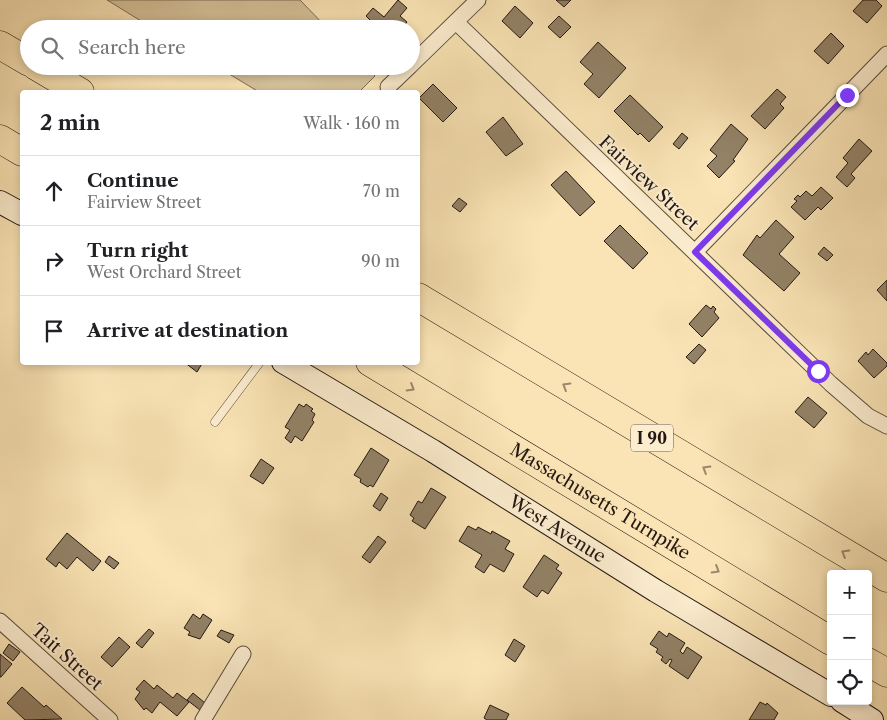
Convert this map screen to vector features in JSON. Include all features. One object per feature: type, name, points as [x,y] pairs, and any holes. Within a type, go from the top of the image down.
[{"type":"highway","points":[[51,75],[77,90]]},
{"type":"highway","points":[[0,139],[20,151]]},
{"type":"highway","name":"I 90","points":[[420,298],[887,578]]},
{"type":"highway","name":"Massachusetts Turnpike","points":[[375,365],[827,638]]},
{"type":"highway","points":[[872,664],[887,673]]},
{"type":"main road","points":[[0,202],[20,213]]},
{"type":"main road","name":"West Avenue","points":[[288,365],[433,451],[648,586],[827,693]]},
{"type":"main road","points":[[848,705],[872,720]]},
{"type":"street","points":[[420,56],[478,0]]},
{"type":"street","name":"Fairview Street","points":[[456,22],[553,118],[852,403],[868,416],[885,422]]},
{"type":"street","points":[[695,252],[887,54]]},
{"type":"street","points":[[388,87],[400,75]]},
{"type":"street","name":"Tait Street","points":[[0,621],[110,720]]},
{"type":"street","points":[[203,720],[243,654]]},
{"type":"lane","points":[[215,422],[258,365]]},
{"type":"shaded area","points":[[107,0],[300,0],[319,20],[139,20]]},
{"type":"shaded area","points":[[231,75],[375,76],[361,90],[256,90]]},
{"type":"building","points":[[398,0],[407,8],[400,16],[405,20],[370,20],[366,16],[373,8],[384,17]]},
{"type":"building","points":[[556,0],[571,0],[564,7]]},
{"type":"building","points":[[863,0],[876,0],[882,6],[867,23],[853,11]]},
{"type":"building","points":[[515,6],[533,23],[520,38],[502,21]]},
{"type":"building","points":[[559,16],[571,27],[560,38],[548,27]]},
{"type":"building","points":[[831,33],[844,46],[828,64],[814,51]]},
{"type":"building","points":[[598,42],[626,68],[599,98],[584,84],[593,74],[580,62]]},
{"type":"building","points":[[433,84],[457,108],[443,122],[420,97]]},
{"type":"building","points":[[777,89],[786,97],[780,104],[784,108],[765,129],[751,116]]},
{"type":"building","points":[[630,95],[663,127],[649,142],[640,133],[638,135],[614,111]]},
{"type":"building","points":[[503,117],[523,144],[506,156],[486,132]]},
{"type":"building","points":[[731,124],[748,139],[733,160],[735,161],[719,178],[707,166],[717,156],[710,150]]},
{"type":"building","points":[[682,133],[688,138],[679,149],[673,144]]},
{"type":"building","points":[[859,139],[872,151],[851,174],[855,178],[847,187],[836,177],[848,163],[843,158]]},
{"type":"building","points":[[566,171],[595,202],[580,216],[551,185]]},
{"type":"building","points":[[821,187],[833,198],[821,210],[818,207],[805,220],[791,207],[797,201],[794,199],[798,195],[800,197],[806,191],[812,196]]},
{"type":"building","points":[[459,198],[467,204],[460,212],[452,206]]},
{"type":"building","points":[[776,220],[794,237],[779,254],[800,273],[784,291],[743,255],[757,235],[760,238]]},
{"type":"building","points":[[620,225],[648,253],[633,269],[604,241]]},
{"type":"building","points":[[824,247],[833,255],[827,261],[818,254]]},
{"type":"building","points":[[887,280],[887,301],[877,290]]},
{"type":"building","points":[[706,305],[711,309],[713,306],[716,309],[714,312],[719,318],[702,337],[689,324]]},
{"type":"building","points":[[699,344],[706,350],[694,364],[686,357]]},
{"type":"building","points":[[873,349],[887,363],[887,366],[874,378],[858,361],[866,352],[868,355]]},
{"type":"building","points":[[188,365],[201,365],[197,372]]},
{"type":"building","points":[[808,397],[827,413],[814,428],[795,412]]},
{"type":"building","points":[[299,404],[304,407],[306,404],[313,409],[311,411],[315,414],[312,420],[314,422],[302,441],[295,436],[291,443],[285,438],[290,430],[285,427]]},
{"type":"building","points":[[371,448],[389,460],[373,487],[370,485],[368,487],[360,482],[361,479],[354,475]]},
{"type":"building","points":[[261,459],[274,468],[263,484],[250,476]]},
{"type":"building","points":[[431,488],[446,497],[425,529],[412,521],[414,518],[410,515],[418,501],[422,503]]},
{"type":"building","points":[[381,493],[388,498],[380,511],[373,506]]},
{"type":"building","points":[[468,526],[476,530],[478,527],[491,534],[492,531],[510,541],[505,549],[514,554],[504,572],[490,564],[484,573],[475,567],[482,555],[459,541]]},
{"type":"building","points":[[67,533],[101,561],[93,571],[77,557],[67,569],[59,562],[56,567],[46,559]]},
{"type":"building","points":[[378,536],[386,542],[370,563],[362,557]]},
{"type":"building","points":[[544,555],[559,565],[556,569],[562,573],[548,594],[542,590],[537,597],[523,587]]},
{"type":"building","points":[[109,556],[119,563],[114,569],[105,562]]},
{"type":"building","points":[[193,614],[200,619],[203,614],[212,620],[200,639],[188,635],[190,632],[184,628]]},
{"type":"building","points":[[149,629],[154,633],[142,648],[136,643]]},
{"type":"building","points":[[221,630],[234,635],[229,643],[217,636]]},
{"type":"building","points":[[659,631],[667,637],[669,633],[685,643],[680,651],[683,654],[687,647],[702,657],[688,679],[669,666],[672,660],[670,659],[666,664],[661,660],[663,657],[656,652],[658,649],[650,644]]},
{"type":"building","points":[[119,637],[130,647],[112,667],[101,657]]},
{"type":"building","points":[[514,639],[525,646],[515,662],[505,655]]},
{"type":"building","points":[[9,644],[20,652],[13,661],[3,653]]},
{"type":"building","points":[[0,654],[12,664],[1,677],[0,677]]},
{"type":"building","points":[[144,680],[154,689],[157,685],[173,698],[177,693],[189,702],[177,716],[160,702],[152,713],[146,708],[144,710],[135,699],[140,692],[136,689]]},
{"type":"building","points":[[22,687],[44,707],[46,705],[62,719],[25,720],[7,703]]},
{"type":"building","points":[[193,693],[205,703],[200,710],[187,700]]},
{"type":"building","points":[[760,702],[766,705],[767,703],[778,713],[774,720],[749,720]]},
{"type":"building","points":[[490,705],[509,714],[506,720],[487,720],[484,718]]},
{"type":"route","points":[[818,371],[695,252],[847,95]]}]
